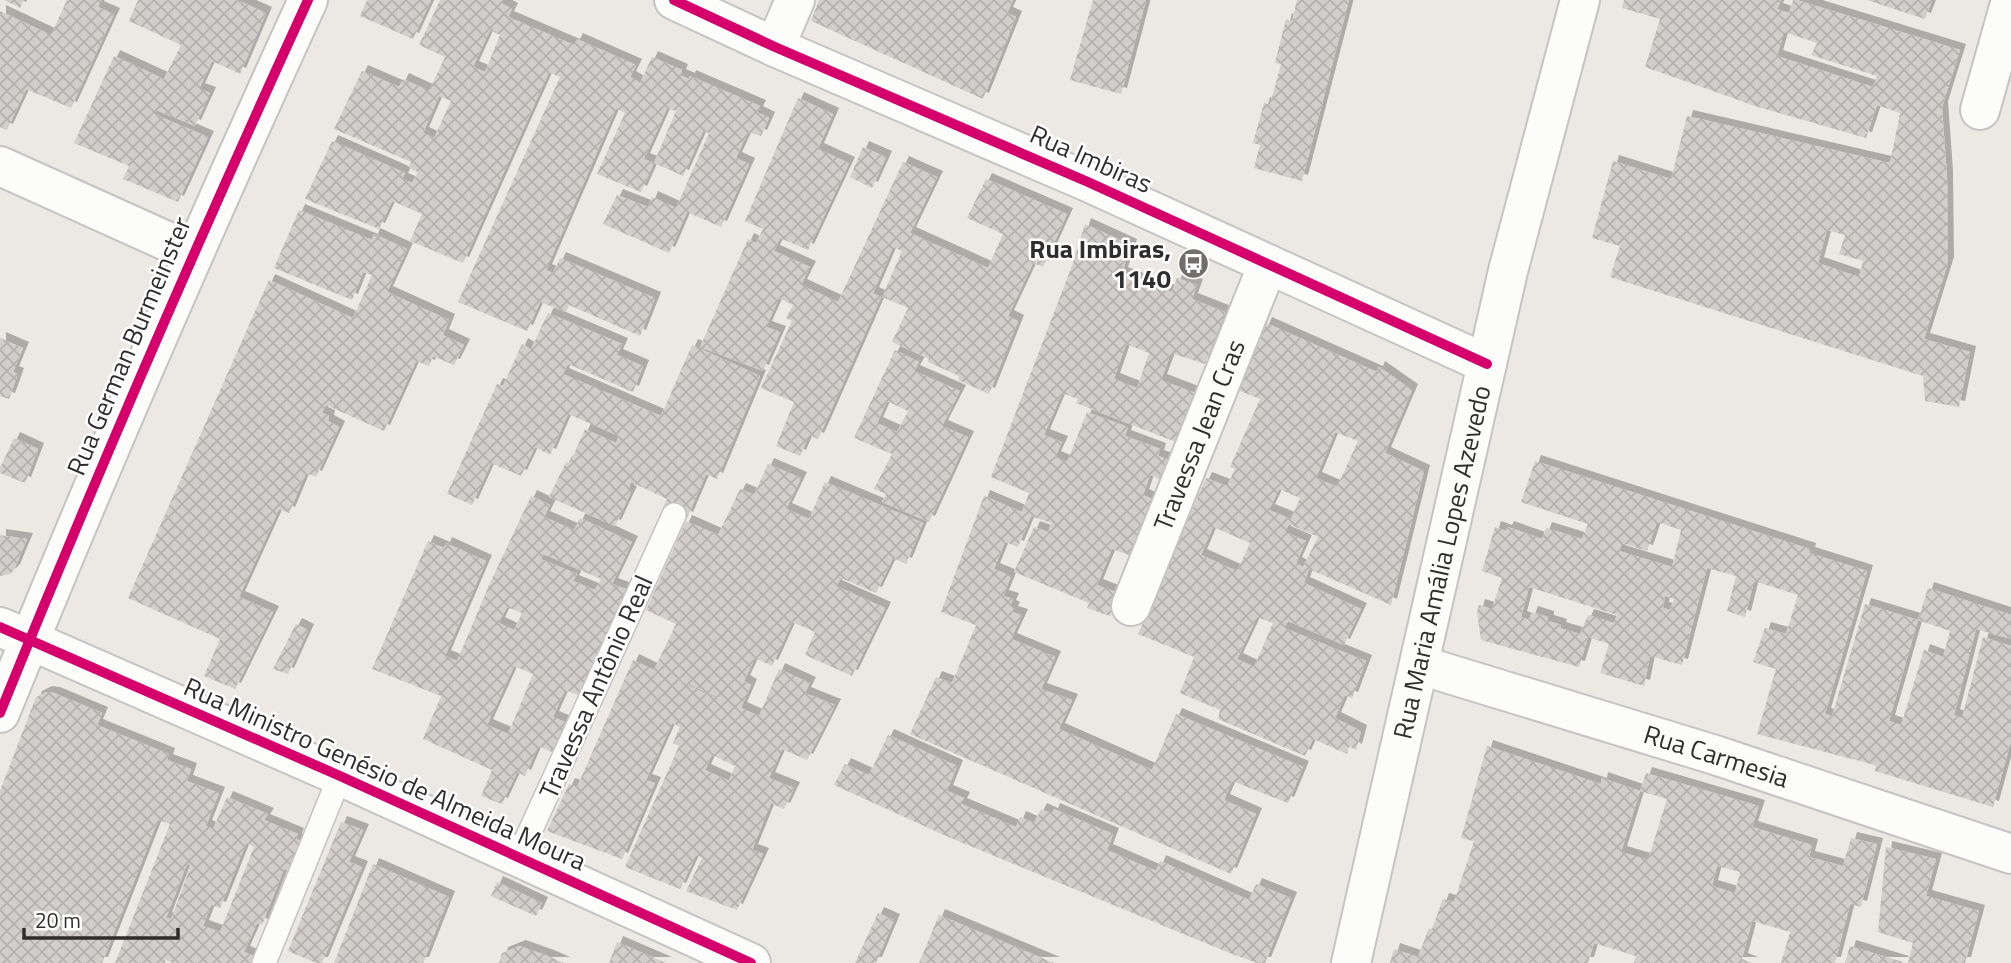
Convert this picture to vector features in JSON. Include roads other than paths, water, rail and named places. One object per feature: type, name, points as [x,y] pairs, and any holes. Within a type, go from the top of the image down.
[{"type":"street","name":"Rua German Burmeinster","points":[[0,713],[15,634],[308,0]]},
{"type":"street","name":"Rua Imbiras","points":[[674,0],[775,47],[1088,182],[1487,364]]},
{"type":"street","points":[[775,47],[795,0]]},
{"type":"street","name":"Rua Maria Amália Lopes Azevedo","points":[[1351,963],[1512,258],[1580,0]]},
{"type":"street","points":[[1980,110],[2011,0]]},
{"type":"street","points":[[0,166],[192,253]]},
{"type":"street","name":"Travessa Jean Cras","points":[[1131,606],[1268,264]]},
{"type":"street","name":"Rua Ministro Genésio de Almeida Moura","points":[[15,634],[340,776],[751,963]]},
{"type":"street","name":"Rua Carmesia","points":[[1420,665],[1715,755],[2011,854]]},
{"type":"lane","name":"Travessa Antônio Real","points":[[518,858],[674,515]]},
{"type":"lane","points":[[264,963],[340,776]]},
{"type":"place","name":"Rua Imbiras, 1140","points":[[1194,264]]}]
